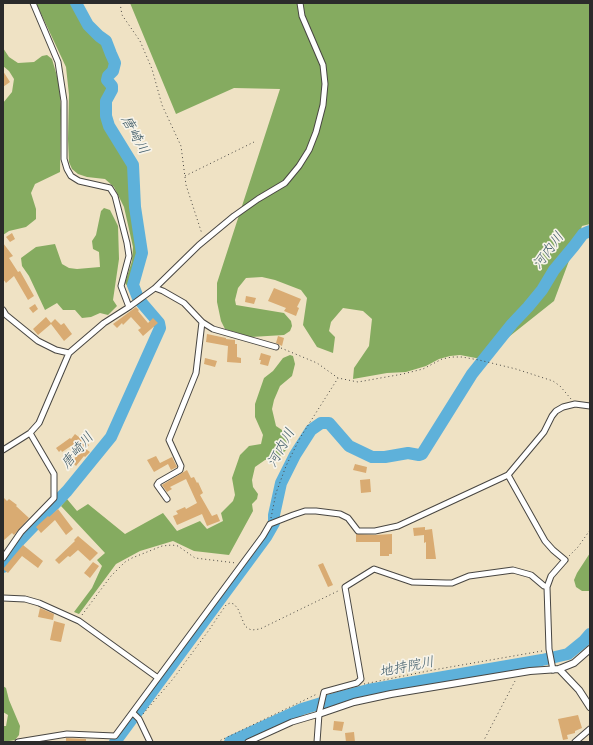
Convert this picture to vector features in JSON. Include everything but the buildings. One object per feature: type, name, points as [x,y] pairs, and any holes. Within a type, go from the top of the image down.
[{"type":"street","points":[[33,3],[58,62],[63,85],[64,159],[67,169],[71,176],[79,181],[110,188],[115,196],[129,256],[121,286],[129,307]]},
{"type":"street","points":[[3,450],[30,433],[39,423],[69,354],[104,323],[155,288],[205,240],[234,216],[258,199],[285,183],[299,166],[306,155],[316,132],[323,105],[325,84],[316,47],[302,16],[300,3]]},
{"type":"street","points":[[155,288],[184,303],[202,322],[213,329],[276,347]]},
{"type":"street","points":[[4,314],[38,341],[56,350],[69,354]]},
{"type":"street","points":[[167,499],[157,485],[159,482],[180,470],[181,466],[169,440],[196,373],[202,322]]},
{"type":"street","points":[[18,742],[67,734],[115,736],[272,523],[305,511],[316,511],[340,514],[348,518],[358,531],[375,531],[398,526],[414,520],[508,475],[544,432],[556,411],[575,404],[590,406]]},
{"type":"street","points":[[3,558],[21,532],[54,498],[54,474],[30,433]]},
{"type":"street","points":[[508,475],[545,541],[565,560],[551,576],[547,587],[549,651],[555,668],[579,690],[590,707]]},
{"type":"street","points":[[317,742],[319,714],[324,692],[359,682],[361,676],[345,587],[374,569],[412,582],[446,583],[452,583],[469,576],[512,570],[531,575],[547,587]]},
{"type":"street","points":[[3,598],[25,599],[39,603],[79,621],[158,678]]},
{"type":"street","points":[[248,742],[292,722],[354,702],[391,694],[555,668],[574,663],[590,649]]},
{"type":"street","points":[[133,713],[139,719],[150,742]]},
{"type":"street","points":[[575,742],[590,729]]},
{"type":"path","points":[[120,3],[122,15],[140,41],[152,69],[162,105],[181,146],[188,193],[205,240]]},
{"type":"path","points":[[185,176],[254,142]]},
{"type":"path","points":[[276,347],[317,363],[338,378],[358,382],[423,369],[436,362],[452,358],[462,357],[485,361],[553,381],[560,386],[575,404]]},
{"type":"path","points":[[272,523],[276,493],[286,466],[300,438],[338,378]]},
{"type":"path","points":[[565,560],[578,547],[590,530]]},
{"type":"path","points":[[79,621],[111,576],[124,562],[162,546],[178,546],[195,558],[242,564]]},
{"type":"path","points":[[139,719],[173,679],[226,605],[230,603],[234,604],[238,609],[245,626],[249,629],[260,629],[345,587]]},
{"type":"path","points":[[359,682],[364,684],[433,670],[549,651]]},
{"type":"path","points":[[483,742],[519,673]]},
{"type":"path","points":[[216,742],[288,707],[324,692]]},
{"type":"green space","points":[[36,3],[73,3],[86,26],[107,47],[113,63],[112,68],[105,77],[106,82],[110,86],[110,90],[105,98],[104,114],[107,127],[132,167],[134,206],[140,251],[130,287],[128,287],[125,283],[132,261],[133,247],[124,207],[114,187],[105,179],[87,177],[78,174],[72,169],[69,162],[69,95],[66,67]]},
{"type":"green space","points":[[130,3],[590,3],[590,224],[582,226],[554,301],[481,359],[460,355],[450,356],[406,372],[387,373],[353,379],[354,368],[369,346],[372,319],[363,311],[343,308],[331,322],[329,331],[335,337],[333,353],[317,347],[303,325],[307,298],[301,290],[275,280],[262,277],[246,278],[238,288],[235,300],[236,305],[284,313],[291,321],[292,326],[290,331],[284,335],[251,337],[225,329],[221,321],[217,302],[217,283],[280,89],[234,88],[176,114]]},
{"type":"green space","points":[[3,48],[9,57],[18,63],[34,62],[42,56],[47,55],[52,59],[59,83],[61,110],[60,172],[35,184],[31,193],[36,209],[36,219],[26,227],[9,231],[3,235],[3,103],[12,92],[14,79],[9,71],[3,66]]},
{"type":"green space","points":[[104,208],[110,210],[118,226],[119,259],[113,300],[117,306],[108,315],[100,313],[91,317],[82,318],[75,310],[63,310],[57,303],[45,310],[29,276],[22,266],[21,258],[36,247],[55,244],[62,264],[69,268],[77,269],[100,267],[99,252],[93,249],[92,241],[96,235],[101,211]]},
{"type":"green space","points":[[290,355],[293,356],[295,364],[292,376],[280,386],[272,409],[276,426],[291,434],[289,441],[286,450],[279,457],[265,460],[255,467],[252,480],[253,487],[258,494],[257,499],[252,504],[253,511],[229,555],[194,551],[173,541],[140,551],[116,564],[79,614],[74,612],[92,588],[102,566],[97,560],[105,553],[61,506],[67,499],[77,511],[88,504],[125,534],[163,513],[177,531],[200,521],[207,529],[223,521],[221,513],[233,501],[235,495],[232,478],[240,455],[249,446],[261,444],[263,435],[255,417],[255,404],[264,378],[273,371],[283,358]]},
{"type":"green space","points":[[590,553],[590,591],[582,591],[576,587],[574,580]]},
{"type":"green space","points":[[3,686],[6,688],[9,700],[20,726],[19,735],[15,740],[3,742],[3,726],[6,726],[8,715],[3,712]]},
{"type":"waterway","name":"唐崎川","points":[[76,3],[88,25],[106,41],[115,63],[113,71],[108,76],[107,80],[112,86],[112,90],[106,101],[106,116],[109,126],[133,165],[135,207],[142,253],[133,285],[138,298]]},
{"type":"waterway","name":"河内川","points":[[115,742],[266,537],[274,523],[274,515],[281,483],[295,455],[311,430],[321,423],[329,423],[349,446],[372,457],[385,457],[408,453],[419,455],[422,454],[472,374],[512,324],[542,290],[554,270],[583,234],[590,231]]},
{"type":"waterway","name":"唐崎川","points":[[3,567],[19,541],[67,491],[111,437],[160,328],[159,323],[141,302]]},
{"type":"waterway","name":"地持院川","points":[[230,742],[302,709],[341,697],[368,690],[542,660],[568,654],[590,634]]}]
